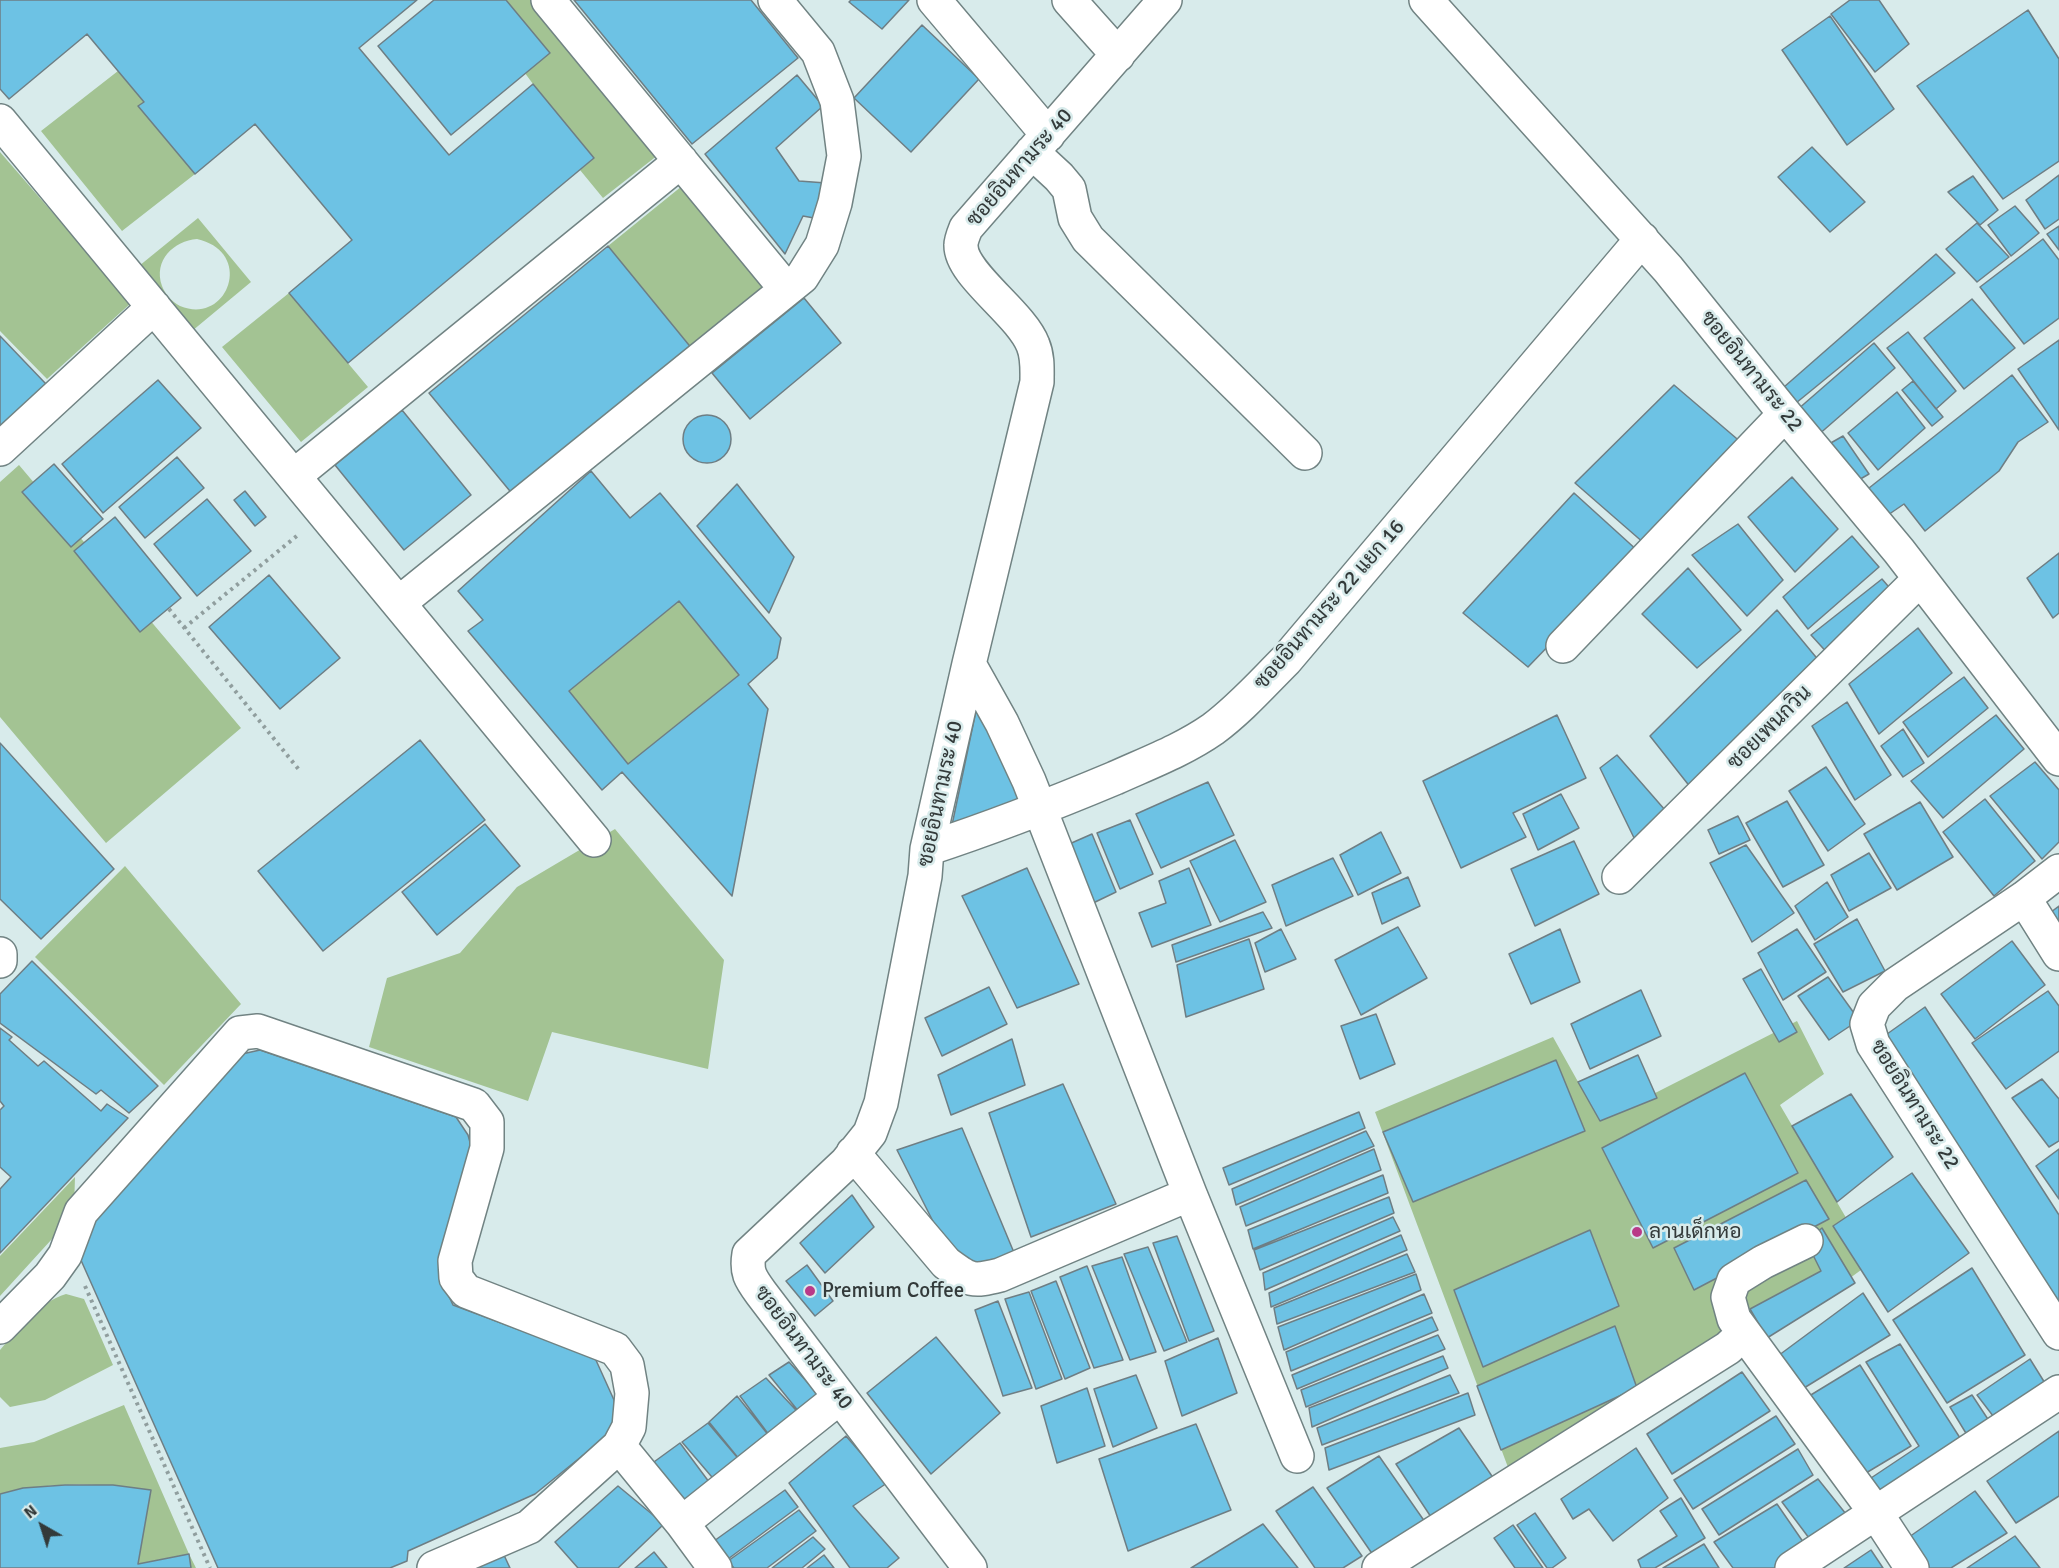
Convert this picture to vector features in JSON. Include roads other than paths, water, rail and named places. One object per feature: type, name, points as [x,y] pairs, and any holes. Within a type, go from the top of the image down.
[{"type":"street","points":[[548,0],[786,289]]},
{"type":"street","points":[[399,603],[802,277],[822,245],[835,203],[844,156],[837,101],[818,52],[775,0]]},
{"type":"street","points":[[934,0],[1040,144],[1059,177],[1069,189],[1075,218],[1088,239],[1305,453]]},
{"type":"street","points":[[1069,0],[1118,55]]},
{"type":"street","name":"ซอยอินทามระ 40","points":[[970,1568],[760,1293],[751,1280],[747,1268],[749,1254],[846,1163],[870,1133],[881,1103],[925,876],[927,849],[1036,381],[1037,360],[1033,344],[1021,323],[971,270],[963,257],[961,244],[966,228],[1165,0]]},
{"type":"street","name":"ซอยอินทามระ 22","points":[[1426,0],[1668,269],[1920,579],[2059,759]]},
{"type":"street","points":[[0,121],[594,840]]},
{"type":"street","points":[[294,476],[681,160]]},
{"type":"street","name":"ซอยอินทามระ 22 แยก 16","points":[[927,849],[1040,809],[1168,754],[1212,729],[1243,704],[1286,660],[1642,239]]},
{"type":"street","points":[[0,448],[154,307]]},
{"type":"street","points":[[1563,646],[1785,414]]},
{"type":"street","name":"ซอยเพนกวิน","points":[[1619,877],[1920,579]]},
{"type":"street","points":[[969,664],[1002,723],[1029,781],[1190,1194],[1297,1456]]},
{"type":"street","name":"ซอยอินทามระ 22","points":[[2059,871],[2024,898],[1895,986],[1874,1006],[1867,1024],[1873,1044],[2059,1334]]},
{"type":"street","points":[[2024,898],[2059,954]]},
{"type":"street","points":[[0,954],[0,960]]},
{"type":"street","points":[[0,1326],[50,1276],[65,1256],[81,1212],[240,1033],[258,1031],[474,1105],[488,1122],[487,1148],[455,1261],[456,1278],[466,1291],[615,1349],[627,1365],[632,1393],[625,1454],[529,1527],[434,1568]]},
{"type":"street","points":[[854,1153],[946,1263],[959,1274],[978,1281],[1000,1275],[1190,1194]]},
{"type":"street","points":[[1806,1241],[1763,1262],[1734,1280],[1728,1297],[1734,1319],[1744,1345],[1876,1513],[1912,1568]]},
{"type":"street","points":[[1379,1568],[1744,1345]]},
{"type":"street","points":[[1792,1568],[2059,1392]]},
{"type":"street","points":[[682,1523],[840,1397]]},
{"type":"street","points":[[625,1454],[682,1523],[714,1568]]},
{"type":"place","name":"ลานเด็กหอ","points":[[1637,1232]]},
{"type":"place","name":"Premium Coffee","points":[[810,1291]]}]
